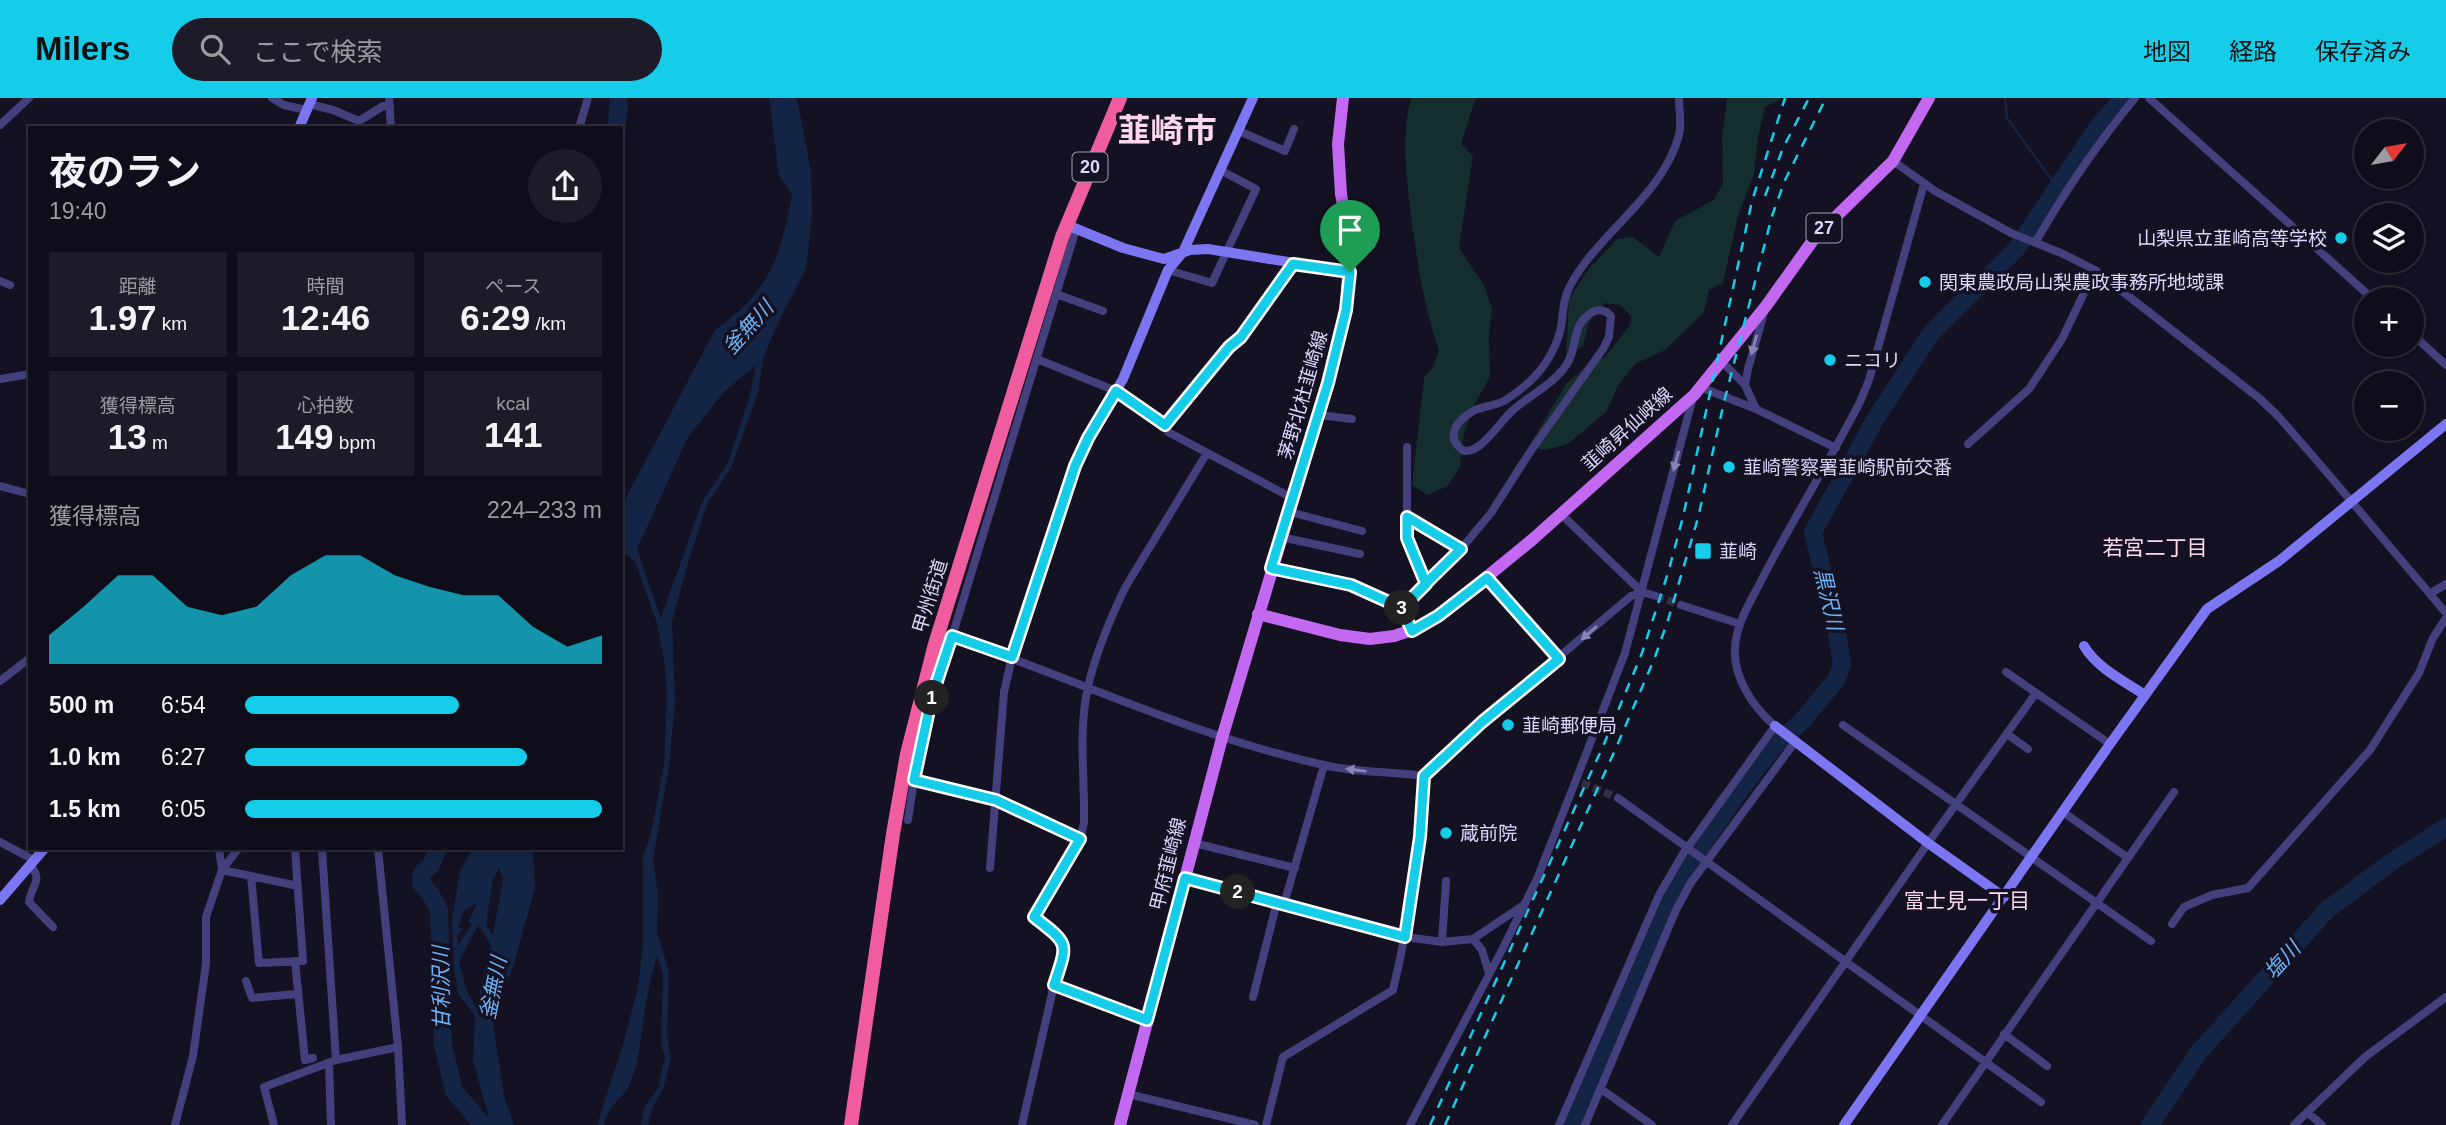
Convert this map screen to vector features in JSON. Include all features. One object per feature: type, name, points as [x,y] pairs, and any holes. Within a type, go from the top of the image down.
[{"type":"highway","name":"甲州街道","points":[[851,1125],[907,754],[935,644],[1071,227],[1119,98]]},
{"type":"main road","name":"茅野北杜韮崎線","points":[[1258,614],[1319,415],[1346,310],[1350,243],[1341,194],[1338,144],[1341,98]]},
{"type":"main road","name":"韮崎昇仙峡線","points":[[1258,614],[1340,635],[1370,639],[1412,631],[1438,616],[1561,514],[1697,391],[1766,306],[1816,236],[1893,161],[1929,98]]},
{"type":"main road","name":"甲府韮崎線","points":[[1120,1125],[1222,738],[1258,614]]},
{"type":"street","points":[[0,125],[29,98]]},
{"type":"street","points":[[272,98],[284,105],[309,104],[333,110],[359,121],[389,103],[391,126]]},
{"type":"street","points":[[580,126],[587,98]]},
{"type":"street","points":[[990,868],[1004,692],[1012,657],[1075,466],[1116,391],[1168,270],[1183,252],[1253,98]]},
{"type":"street","points":[[1402,608],[1461,549],[1491,513],[1530,452],[1603,349],[1609,337],[1611,316],[1605,310],[1599,310],[1585,317],[1566,366],[1513,410],[1476,449],[1464,451],[1453,441],[1458,424],[1472,411],[1511,396],[1545,364],[1561,328],[1562,306],[1578,272],[1649,188],[1670,156],[1679,134],[1679,98]]},
{"type":"street","points":[[2034,242],[2070,183],[2135,98]]},
{"type":"street","points":[[2149,98],[2360,287]]},
{"type":"street","points":[[300,126],[309,104]]},
{"type":"street","points":[[1239,131],[1284,151],[1294,129]]},
{"type":"street","points":[[1893,161],[1924,184],[2018,236],[2095,270],[2259,398],[2431,593],[2446,616],[2433,638],[2420,673],[2370,750],[2248,888],[2212,895],[2184,907],[2172,924]]},
{"type":"street","points":[[1168,270],[1212,283],[1256,189],[1220,170]]},
{"type":"street","points":[[1924,184],[1869,380],[1836,448],[1740,624],[1735,649],[1748,697],[1775,726],[1928,843],[2004,897]]},
{"type":"street","points":[[908,820],[932,696],[1037,359],[1056,294],[1071,227],[1123,248],[1164,259],[1183,252],[1208,249],[1350,272]]},
{"type":"street","points":[[1165,425],[1229,347],[1241,337],[1293,264]]},
{"type":"street","points":[[1968,444],[2029,389],[2062,339],[2095,270]]},
{"type":"street","points":[[0,281],[10,285]]},
{"type":"street","points":[[1056,294],[1103,311]]},
{"type":"street","points":[[1745,385],[1766,306]]},
{"type":"street","points":[[2424,345],[2446,365]]},
{"type":"street","points":[[1037,359],[1116,391],[1165,425],[1168,432],[1292,505],[1362,531]]},
{"type":"street","points":[[1721,362],[1745,385],[1756,409]]},
{"type":"street","points":[[0,379],[28,374]]},
{"type":"street","points":[[1410,1125],[1525,904],[1579,782],[1625,653],[1697,391],[1756,409],[1836,448]]},
{"type":"street","points":[[1319,415],[1352,419]]},
{"type":"street","points":[[1844,1125],[2207,609],[2279,561],[2446,424]]},
{"type":"street","points":[[1407,447],[1407,538],[1426,584]]},
{"type":"street","points":[[1021,1125],[1054,985],[1065,950],[1062,939],[1034,917],[1080,839],[1084,823],[1084,717],[1088,687],[1116,606],[1126,586],[1207,453]]},
{"type":"street","points":[[0,486],[28,493]]},
{"type":"street","points":[[1561,514],[1642,592],[1656,596]]},
{"type":"street","points":[[1407,517],[1461,549]]},
{"type":"street","points":[[1281,537],[1360,554]]},
{"type":"street","points":[[1271,568],[1351,585],[1402,608],[1412,631]]},
{"type":"street","points":[[1487,578],[1559,659]]},
{"type":"street","points":[[2431,593],[2446,584]]},
{"type":"street","points":[[1266,1125],[1283,1057],[1393,990],[1405,937],[1420,837],[1424,776],[1482,722],[1631,596],[1642,592]]},
{"type":"street","points":[[1681,605],[1740,624]]},
{"type":"street","points":[[952,636],[1222,738],[1324,765],[1365,772],[1424,776]]},
{"type":"street","points":[[2084,646],[2100,664],[2145,695]]},
{"type":"street","points":[[0,681],[28,659]]},
{"type":"street","points":[[2006,672],[2110,744]]},
{"type":"street","points":[[1732,1125],[2036,692]]},
{"type":"street","points":[[1843,725],[2151,941]]},
{"type":"street","points":[[1559,1125],[1659,895],[1687,847],[1775,726]]},
{"type":"street","points":[[2007,734],[2028,749]]},
{"type":"street","points":[[1585,1125],[1676,910],[1690,884],[1795,742]]},
{"type":"street","points":[[1253,998],[1324,765]]},
{"type":"street","points":[[914,780],[996,800],[1080,839]]},
{"type":"street","points":[[1942,1125],[2174,792]]},
{"type":"street","points":[[1618,798],[1986,1060],[2040,1102]]},
{"type":"street","points":[[2063,812],[2128,858]]},
{"type":"street","points":[[0,842],[32,863],[37,879],[29,902],[52,927]]},
{"type":"street","points":[[1194,843],[1295,867]]},
{"type":"street","points":[[0,900],[43,850]]},
{"type":"street","points":[[219,850],[222,870]]},
{"type":"street","points":[[175,1125],[193,1056],[204,987],[206,918],[222,870],[237,850]]},
{"type":"street","points":[[251,876],[258,962],[303,961],[295,850]]},
{"type":"street","points":[[322,850],[333,1062],[331,1125]]},
{"type":"street","points":[[378,850],[398,1047],[402,1125]]},
{"type":"street","points":[[222,870],[298,886]]},
{"type":"street","points":[[1185,878],[1405,937],[1442,942],[1473,939],[1525,904]]},
{"type":"street","points":[[1442,942],[1446,881]]},
{"type":"street","points":[[1473,939],[1487,961],[1489,973]]},
{"type":"street","points":[[295,961],[305,1060],[313,1058]]},
{"type":"street","points":[[246,981],[252,998],[298,994]]},
{"type":"street","points":[[1054,985],[1147,1020]]},
{"type":"street","points":[[2294,1125],[2365,1058],[2446,997]]},
{"type":"street","points":[[2004,1034],[2048,1066]]},
{"type":"street","points":[[274,1125],[264,1087],[333,1062],[398,1047]]},
{"type":"street","points":[[1601,1089],[1652,1125]]},
{"type":"street","points":[[1128,1094],[1255,1125]]},
{"type":"street","points":[[2307,1112],[2322,1125]]},
{"type":"green space","points":[[1411,98],[1477,98],[1461,144],[1473,156],[1459,248],[1484,285],[1492,309],[1489,335],[1490,377],[1475,403],[1464,433],[1460,466],[1448,486],[1427,495],[1412,485],[1424,378],[1433,367],[1439,351],[1422,284],[1407,186],[1405,141]]},
{"type":"green space","points":[[1727,98],[1783,98],[1765,107],[1754,174],[1738,216],[1723,283],[1709,290],[1704,312],[1665,350],[1635,364],[1618,386],[1606,412],[1568,444],[1545,450],[1529,446],[1566,384],[1585,367],[1606,356],[1630,325],[1631,316],[1620,305],[1605,303],[1589,322],[1583,346],[1566,358],[1569,299],[1587,271],[1617,239],[1633,237],[1659,257],[1675,221],[1714,200],[1723,183],[1722,138]]},
{"type":"water","name":"釜無川","points":[[769,98],[797,98],[811,171],[812,213],[806,269],[763,358],[758,393],[731,468],[707,504],[672,622],[675,703],[669,766],[653,859],[658,894],[657,933],[669,971],[667,1036],[671,1058],[664,1087],[653,1107],[648,1125],[641,1125],[644,1108],[658,1088],[665,1057],[661,1044],[663,974],[657,956],[633,1076],[627,1090],[609,1111],[604,1125],[597,1125],[638,988],[643,944],[643,858],[652,829],[664,763],[667,695],[657,623],[635,562],[627,555],[623,557],[623,503],[715,330],[749,301],[770,272],[783,237],[792,195],[779,175]],"holes":[[[756,365],[750,394],[728,463],[702,502],[661,618],[637,549],[688,437],[724,392]]]},
{"type":"water","name":"釜無川","points":[[471,850],[533,850],[535,888],[512,971],[492,1016],[504,1096],[514,1125],[491,1125],[473,1061],[475,1016],[458,994],[452,920],[460,871]],"holes":[[[499,868],[503,879],[493,935],[486,925],[493,879]],[[478,902],[468,922],[472,924],[458,945],[457,936],[464,928],[458,928],[463,912]],[[478,925],[491,945],[476,1008],[467,991],[459,962]]]},
{"type":"waterway","name":"甘利沢川","points":[[616,126],[618,98]]},
{"type":"waterway","points":[[2005,98],[2007,118],[2057,187]]},
{"type":"waterway","name":"黒沢川","points":[[1573,1125],[1683,873],[1775,745],[1803,720],[1836,680],[1842,664],[1813,532],[1876,418],[1932,332],[2017,248],[2099,125],[2124,98]]},
{"type":"waterway","name":"塩川","points":[[2150,1125],[2199,1052],[2327,910],[2391,862],[2446,827]]},
{"type":"waterway","name":"甘利沢川","points":[[438,850],[431,865],[422,873],[421,883],[439,910],[443,1045],[454,1091],[483,1125]]},
{"type":"tunnel","points":[[1656,596],[1681,605]]},
{"type":"tunnel","points":[[1582,783],[1618,798]]},
{"type":"railway","points":[[1430,1125],[1604,744],[1642,653],[1683,517],[1752,201],[1785,98]]},
{"type":"railway","points":[[1765,196],[1783,148],[1809,98]]},
{"type":"railway","points":[[1445,1125],[1655,657],[1698,518],[1724,402],[1772,216],[1785,180],[1826,98]]},
{"type":"place","name":"山梨県立韮崎高等学校","points":[[2341,238]]},
{"type":"place","name":"関東農政局山梨農政事務所地域課","points":[[1925,282]]},
{"type":"place","name":"ニコリ","points":[[1830,360]]},
{"type":"place","name":"韮崎警察署韮崎駅前交番","points":[[1729,467]]},
{"type":"place","name":"韮崎","points":[[1703,551]]},
{"type":"place","name":"韮崎郵便局","points":[[1508,725]]},
{"type":"place","name":"蔵前院","points":[[1446,833]]},
{"type":"district","name":"韮崎市","points":[[1167,130]]},
{"type":"district","name":"若宮二丁目","points":[[2155,547]]},
{"type":"district","name":"富士見一丁目","points":[[1967,900]]},
{"type":"route","points":[[1350,272],[1293,264],[1241,337],[1229,347],[1165,425],[1116,391],[1075,466],[1012,657],[952,636],[932,696],[914,780],[996,800],[1080,839],[1034,917],[1062,939],[1065,950],[1054,985],[1147,1020],[1185,878],[1405,937],[1420,837],[1424,776],[1482,722],[1559,659],[1487,578],[1438,616],[1412,631],[1402,608],[1412,598],[1426,584],[1461,549],[1407,517],[1407,538],[1426,584],[1402,608],[1351,585],[1271,568],[1328,383],[1346,310],[1350,272]]}]
